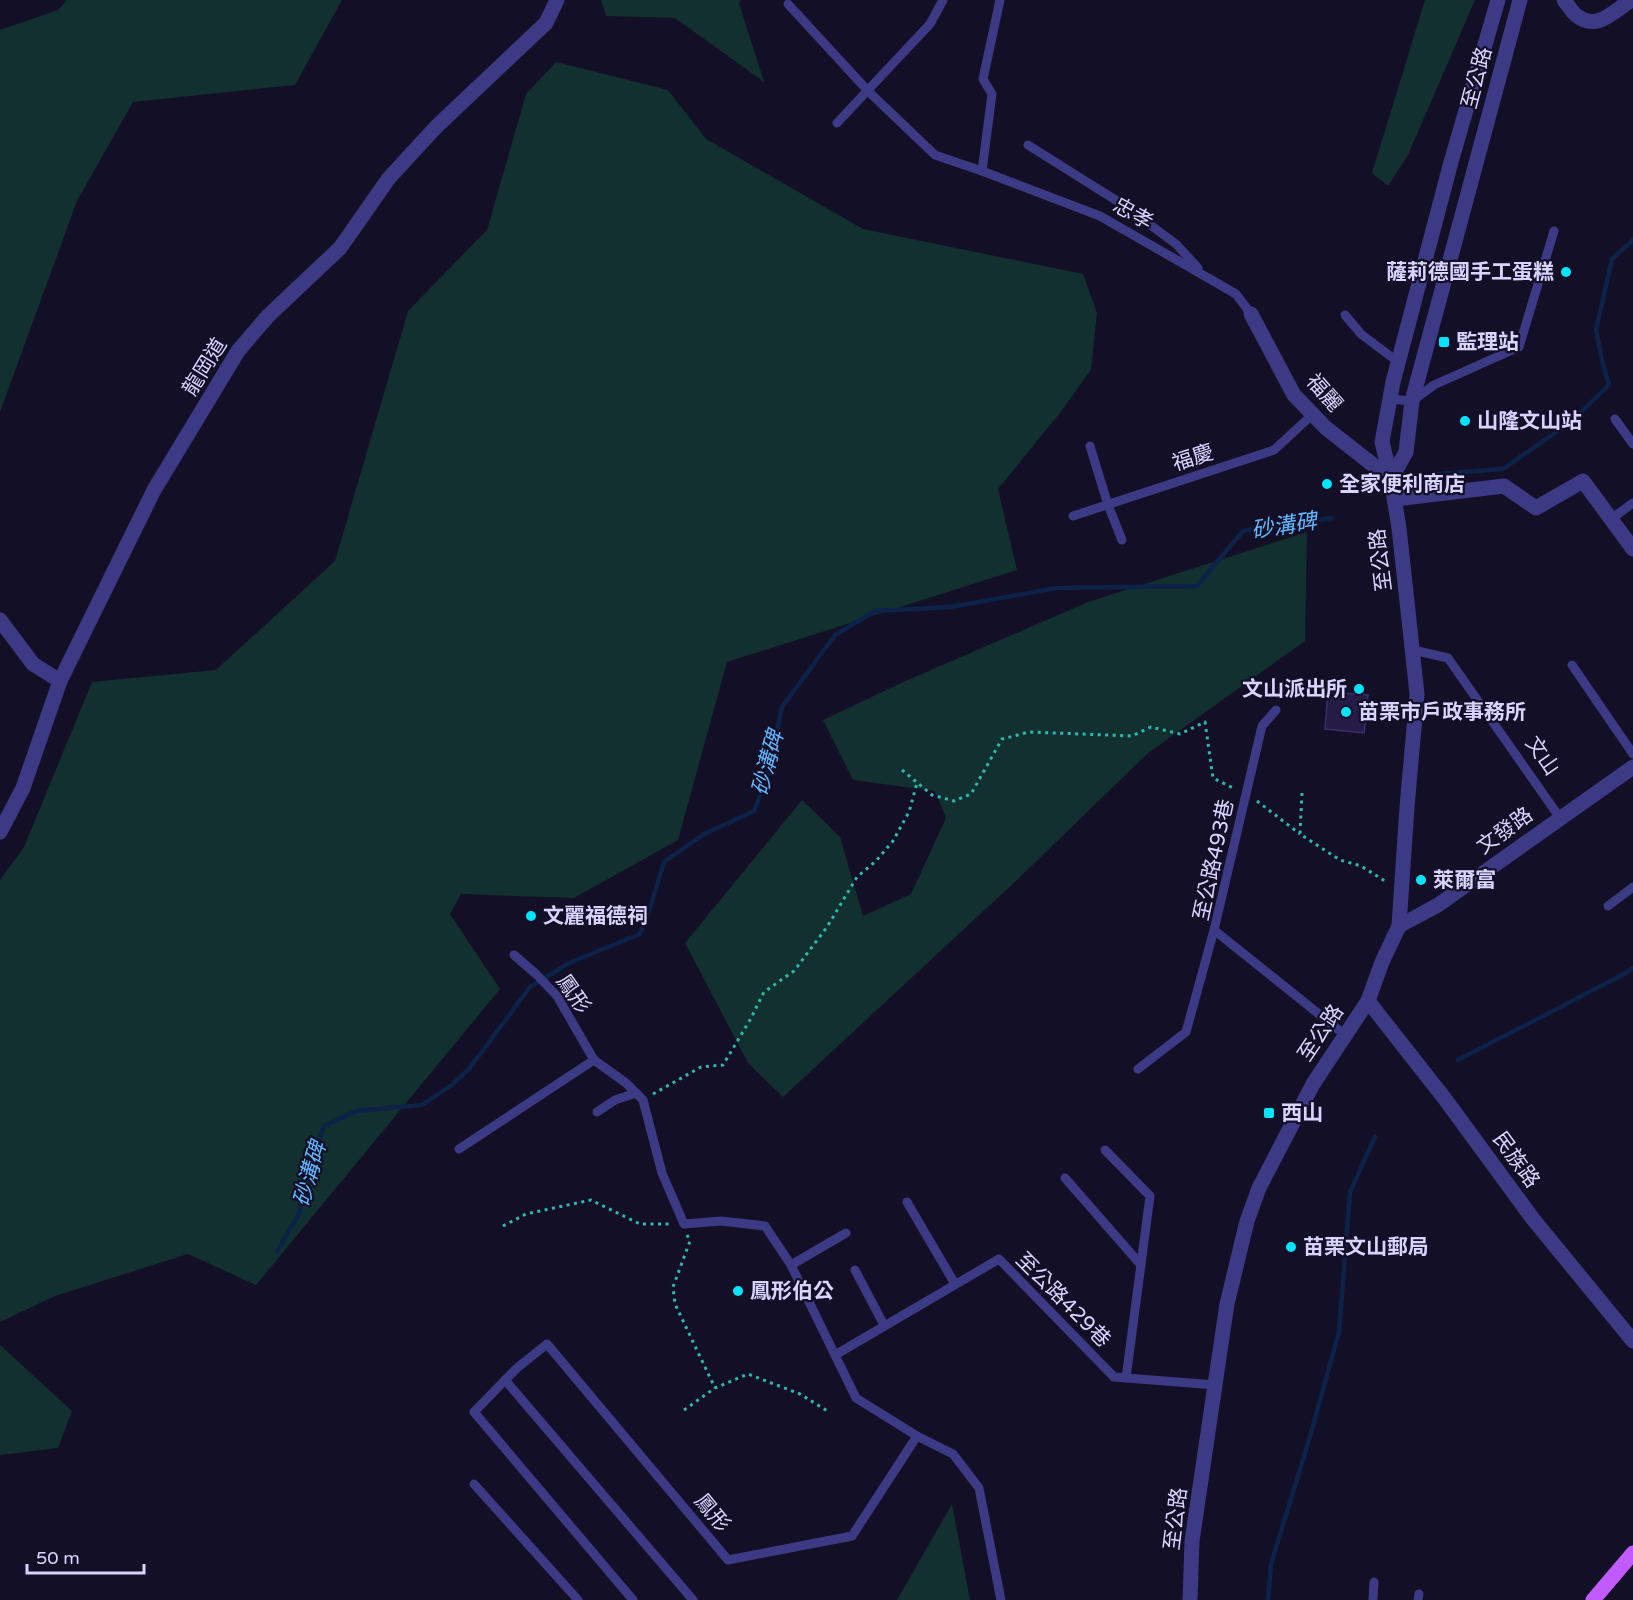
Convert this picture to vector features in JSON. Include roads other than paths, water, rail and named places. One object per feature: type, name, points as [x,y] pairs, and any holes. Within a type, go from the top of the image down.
[{"type":"main road","points":[[1593,1600],[1633,1554]]},
{"type":"street","name":"龍岡道","points":[[0,832],[23,788],[60,681],[154,490],[238,351],[268,316],[340,249],[389,178],[428,136],[546,22],[557,0]]},
{"type":"street","name":"至公路","points":[[1191,1600],[1192,1541],[1215,1385],[1227,1304],[1247,1221],[1259,1188],[1313,1084],[1368,1001],[1382,962],[1399,926],[1417,694],[1395,499],[1382,442],[1398,362],[1451,162],[1498,0]]},
{"type":"street","name":"至公路","points":[[1391,479],[1406,452],[1412,401],[1520,0]]},
{"type":"street","points":[[1564,0],[1576,15],[1592,23],[1599,22],[1629,1]]},
{"type":"street","points":[[1479,67],[1501,72]]},
{"type":"street","name":"福麗","points":[[1251,314],[1294,395],[1326,428],[1391,479]]},
{"type":"street","points":[[1395,499],[1504,486],[1536,508],[1583,481],[1633,549]]},
{"type":"street","points":[[0,620],[33,664],[60,681]]},
{"type":"street","name":"文發路","points":[[1399,926],[1438,905],[1632,765]]},
{"type":"street","name":"民族路","points":[[1368,1001],[1533,1220],[1633,1341]]},
{"type":"lane","points":[[837,123],[930,24],[943,0]]},
{"type":"lane","points":[[982,171],[992,94],[983,79],[1000,0]]},
{"type":"lane","name":"忠孝","points":[[788,4],[868,91],[935,155],[1100,216],[1236,294],[1251,314]]},
{"type":"lane","points":[[1028,145],[1122,204],[1176,244],[1204,275]]},
{"type":"lane","points":[[1390,399],[1412,401],[1434,385],[1519,347],[1554,231]]},
{"type":"lane","points":[[1345,315],[1361,334],[1398,362]]},
{"type":"lane","name":"福慶","points":[[1074,516],[1274,450],[1313,414]]},
{"type":"lane","points":[[1615,419],[1633,444]]},
{"type":"lane","points":[[1090,446],[1108,505],[1122,540]]},
{"type":"lane","points":[[1611,519],[1633,503]]},
{"type":"lane","name":"文山","points":[[1413,650],[1448,658],[1560,818]]},
{"type":"lane","points":[[1572,665],[1632,765]]},
{"type":"lane","name":"至公路493巷","points":[[1276,710],[1262,726],[1214,930],[1345,1035]]},
{"type":"lane","points":[[1608,906],[1633,887]]},
{"type":"lane","points":[[1138,1069],[1186,1032],[1214,930]]},
{"type":"lane","name":"鳳形","points":[[514,955],[557,996],[594,1060],[640,1096]]},
{"type":"lane","points":[[459,1149],[594,1060]]},
{"type":"lane","points":[[597,1112],[615,1100],[640,1096],[662,1173],[684,1224],[721,1221],[765,1226],[791,1265],[856,1398],[917,1436],[953,1454],[979,1488],[1001,1600]]},
{"type":"lane","points":[[1105,1150],[1150,1196],[1126,1378]]},
{"type":"lane","points":[[1065,1178],[1141,1265]]},
{"type":"lane","points":[[907,1202],[956,1284]]},
{"type":"lane","points":[[791,1265],[846,1233]]},
{"type":"lane","name":"至公路429巷","points":[[835,1355],[999,1259],[1114,1377],[1215,1385]]},
{"type":"lane","points":[[855,1270],[884,1325]]},
{"type":"lane","name":"鳳形","points":[[633,1600],[474,1412],[517,1368],[547,1344],[728,1560],[852,1536],[917,1436]]},
{"type":"lane","points":[[505,1380],[693,1600]]},
{"type":"lane","points":[[474,1484],[578,1600]]},
{"type":"lane","points":[[1372,1600],[1374,1582]]},
{"type":"waterway","name":"砂溝碑","points":[[1438,474],[1503,469],[1572,421],[1609,385],[1596,330],[1612,259],[1633,240]]},
{"type":"waterway","name":"砂溝碑","points":[[277,1252],[299,1214],[307,1172],[324,1126],[356,1111],[422,1105],[453,1084],[469,1069],[530,987],[569,963],[640,934],[664,862],[704,834],[754,811],[767,778],[782,707],[835,635],[875,611],[950,607],[1057,588],[1197,586],[1243,531],[1332,518]]},
{"type":"waterway","points":[[1458,1060],[1633,968]]},
{"type":"waterway","points":[[1268,1600],[1271,1564],[1339,1332],[1350,1192],[1375,1137]]},
{"type":"place","name":"薩莉德國手工蛋糕","points":[[1566,272]]},
{"type":"place","name":"監理站","points":[[1444,342]]},
{"type":"place","name":"山隆文山站","points":[[1465,421]]},
{"type":"place","name":"全家便利商店","points":[[1327,484]]},
{"type":"place","name":"文山派出所","points":[[1359,689]]},
{"type":"place","name":"苗栗市戶政事務所","points":[[1346,712]]},
{"type":"place","name":"萊爾富","points":[[1421,880]]},
{"type":"place","name":"文麗福德祠","points":[[531,916]]},
{"type":"place","name":"西山","points":[[1269,1113]]},
{"type":"place","name":"苗栗文山郵局","points":[[1291,1247]]},
{"type":"place","name":"鳳形伯公","points":[[738,1291]]}]
